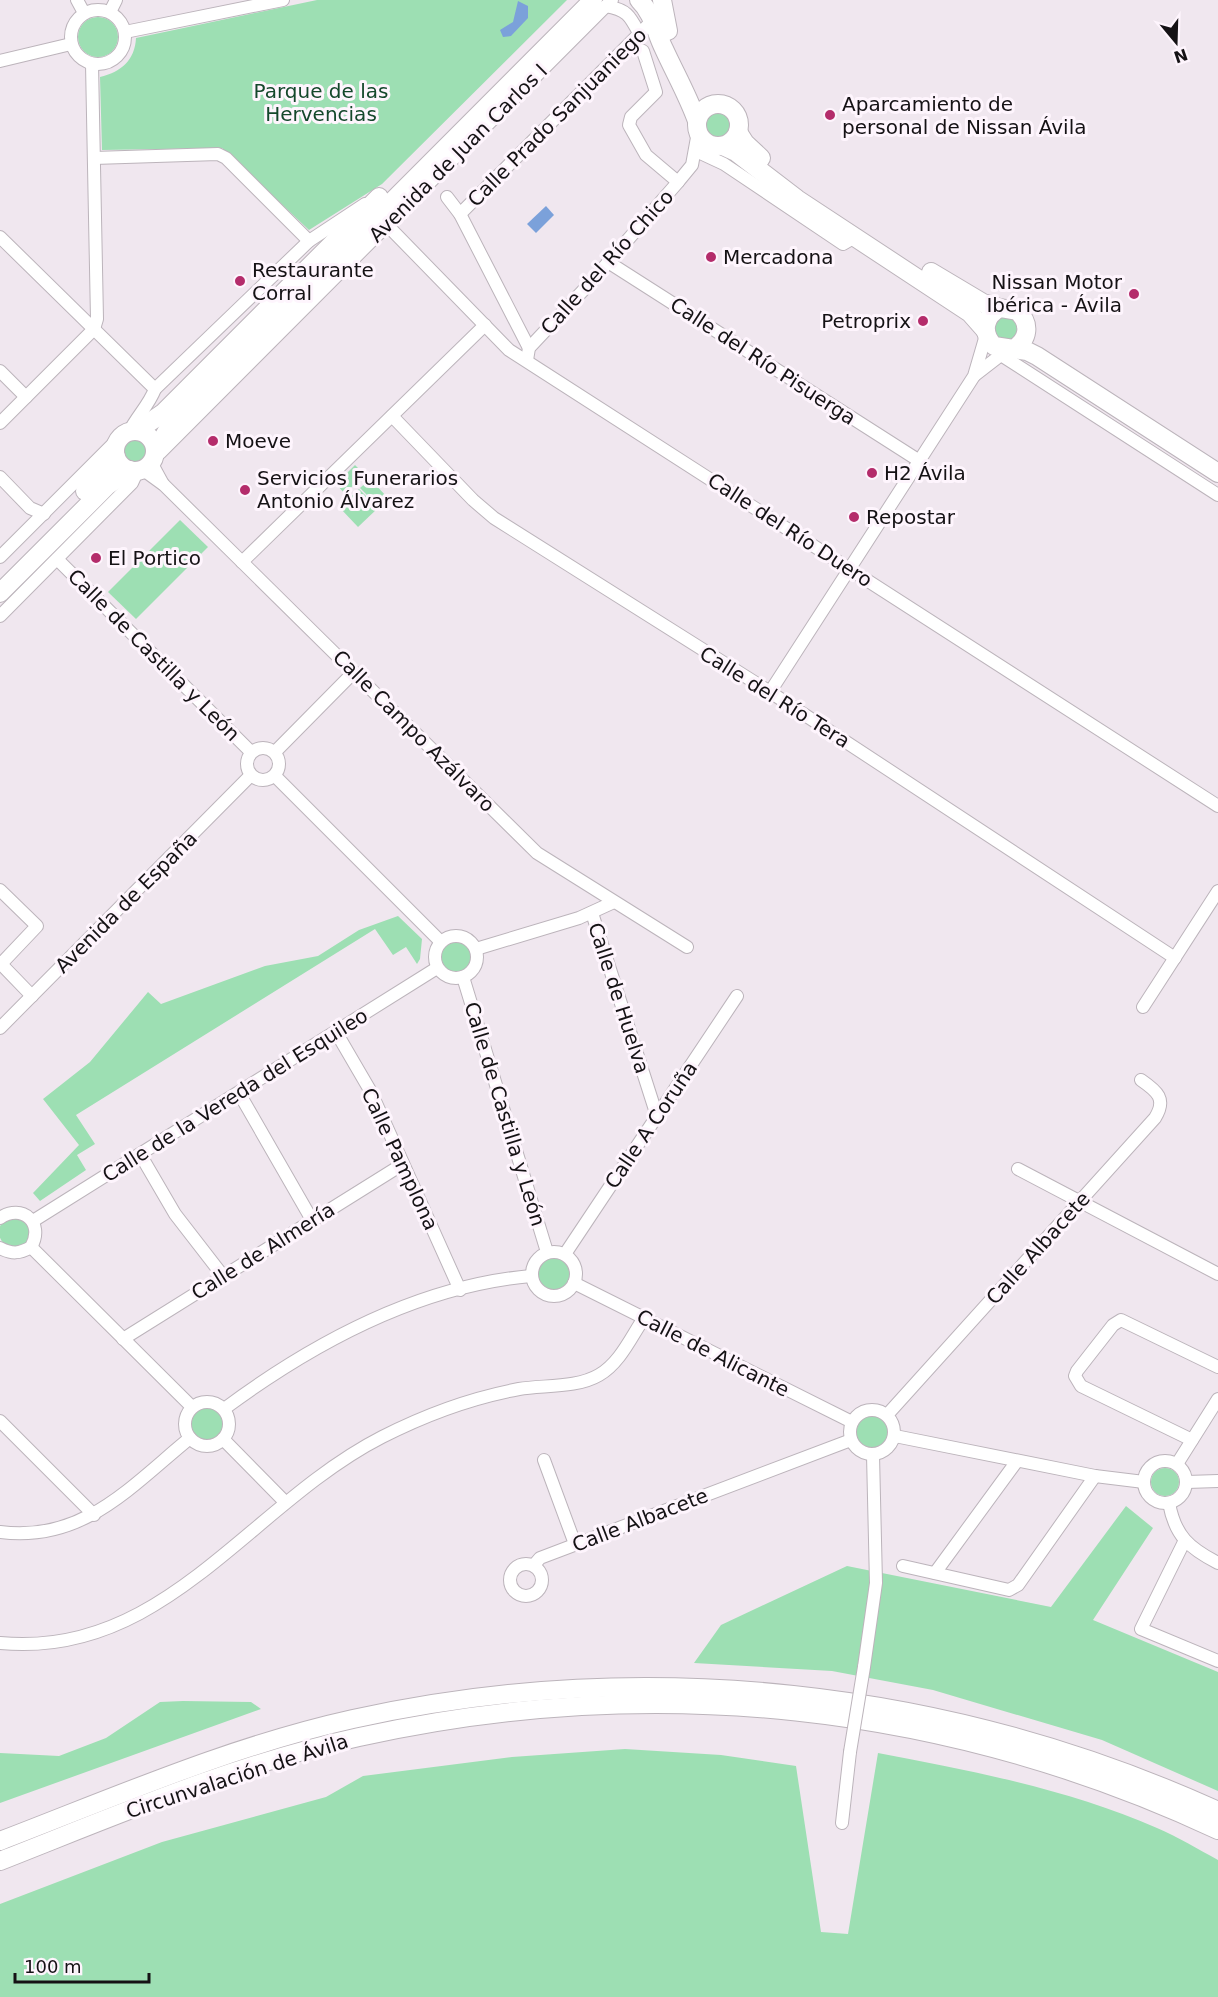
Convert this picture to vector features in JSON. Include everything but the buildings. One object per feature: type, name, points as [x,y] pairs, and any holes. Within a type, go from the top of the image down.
[{"type":"highway","name":"Avenida de Juan Carlos I","points":[[0,577],[100,476],[125,439],[163,413],[576,0]]},
{"type":"highway","points":[[639,0],[654,19],[662,44],[688,95],[704,142],[717,150],[736,152],[788,194],[970,313],[998,344],[1037,356],[1218,472]]},
{"type":"highway","points":[[662,0],[671,41],[687,73],[707,98],[728,107],[736,115],[738,132],[745,144],[769,166],[965,293],[1000,308],[1017,310],[1027,327],[1043,346],[1218,459]]},
{"type":"highway","name":"Avenida de Juan Carlos I","points":[[0,593],[108,485],[145,464],[172,422],[604,2]]},
{"type":"highway","points":[[698,126],[708,107],[719,104]]},
{"type":"highway","points":[[717,150],[730,143],[738,132]]},
{"type":"highway","points":[[998,344],[989,317],[1000,308]]},
{"type":"highway","points":[[998,344],[1023,340],[1027,327]]},
{"type":"highway","points":[[146,434],[153,442],[145,464],[121,465],[125,439],[146,434]]},
{"type":"highway","name":"Circunvalación de Ávila","points":[[0,1842],[216,1760],[351,1720],[469,1699],[598,1688],[660,1687],[789,1693],[931,1715],[1015,1736],[1087,1758],[1218,1811]]},
{"type":"highway","name":"Circunvalación de Ávila","points":[[0,1861],[185,1790],[314,1748],[357,1737],[468,1717],[600,1704],[718,1705],[875,1720],[1017,1754],[1082,1774],[1218,1830]]},
{"type":"street","points":[[77,0],[84,13]]},
{"type":"street","points":[[110,12],[116,0]]},
{"type":"street","points":[[125,32],[283,0]]},
{"type":"street","points":[[604,2],[622,9],[631,17],[640,35]]},
{"type":"street","name":"Avenida de Juan Carlos I","points":[[0,616],[132,483],[145,464],[386,224],[604,2]]},
{"type":"street","points":[[101,10],[110,12],[122,24],[125,32],[122,50],[110,62],[92,64],[79,57],[71,44],[72,26],[84,13],[101,10]]},
{"type":"street","name":"Calle Prado Sanjuaniego","points":[[460,214],[654,19]]},
{"type":"street","points":[[0,61],[71,44]]},
{"type":"street","points":[[629,46],[643,51],[656,92],[631,117],[629,125],[646,155],[678,182]]},
{"type":"street","points":[[0,423],[94,329],[97,319],[92,64]]},
{"type":"street","name":"Calle del Río Chico","points":[[528,354],[692,165],[696,151],[698,126]]},
{"type":"street","points":[[696,151],[717,150]]},
{"type":"street","points":[[692,165],[717,150]]},
{"type":"street","points":[[94,158],[218,154],[226,158],[309,241]]},
{"type":"street","points":[[125,439],[138,414],[150,401],[155,389],[309,241],[336,221],[382,194]]},
{"type":"street","points":[[447,197],[460,214],[528,354]]},
{"type":"street","name":"Calle del Río Duero","points":[[386,224],[509,350],[528,354],[851,569],[1218,806]]},
{"type":"street","points":[[0,237],[155,389]]},
{"type":"street","name":"Calle del Río Pisuerga","points":[[608,262],[918,460]]},
{"type":"street","points":[[242,562],[485,325]]},
{"type":"street","points":[[770,692],[851,569],[918,460],[998,344]]},
{"type":"street","points":[[974,376],[998,344]]},
{"type":"street","points":[[998,344],[1218,495]]},
{"type":"street","points":[[0,371],[26,397]]},
{"type":"street","name":"Calle del Río Tera","points":[[392,416],[473,500],[494,518],[770,692],[1175,958]]},
{"type":"street","name":"Avenida de Juan Carlos I","points":[[0,557],[125,439]]},
{"type":"street","name":"Calle Campo Azálvaro","points":[[145,464],[537,853],[687,947]]},
{"type":"street","points":[[0,477],[40,518]]},
{"type":"street","name":"Calle de Castilla y León","points":[[57,558],[251,752]]},
{"type":"street","points":[[275,752],[354,672]]},
{"type":"street","points":[[263,747],[275,752],[280,764],[275,776],[263,780],[251,776],[246,764],[251,752],[263,747]]},
{"type":"street","name":"Avenida de España","points":[[0,1028],[251,776]]},
{"type":"street","points":[[275,776],[440,941]]},
{"type":"street","points":[[0,890],[37,926],[0,965],[32,996]]},
{"type":"street","points":[[1143,1007],[1218,891]]},
{"type":"street","points":[[477,949],[592,913],[614,902]]},
{"type":"street","name":"Calle de Huelva","points":[[592,913],[657,1116]]},
{"type":"street","points":[[461,935],[470,940],[477,949],[477,961],[472,971],[463,977],[453,978],[437,968],[434,959],[435,950],[440,941],[450,936],[461,935]]},
{"type":"street","name":"Calle de la Vereda del Esquileo","points":[[33,1221],[437,968]]},
{"type":"street","name":"Calle de Castilla y León","points":[[463,977],[547,1252]]},
{"type":"street","name":"Calle A Coruña","points":[[565,1254],[737,996]]},
{"type":"street","name":"Calle Pamplona","points":[[336,1032],[371,1092],[460,1290]]},
{"type":"street","name":"Calle Albacete","points":[[887,1415],[1161,1109],[1157,1091],[1141,1080]]},
{"type":"street","points":[[239,1093],[312,1220]]},
{"type":"street","points":[[141,1154],[175,1214],[223,1276]]},
{"type":"street","name":"Calle de Almería","points":[[123,1339],[403,1164]]},
{"type":"street","points":[[1018,1169],[1218,1274]]},
{"type":"street","points":[[0,1217],[12,1211],[24,1213],[33,1221],[36,1239],[22,1253],[10,1253],[0,1248]]},
{"type":"street","points":[[31,1246],[192,1407]]},
{"type":"street","points":[[547,1252],[565,1254],[573,1262],[576,1272],[574,1283],[567,1292],[556,1296],[544,1294],[535,1287],[531,1276],[532,1266],[538,1257],[547,1252]]},
{"type":"street","points":[[224,1409],[281,1368],[353,1328],[405,1307],[460,1290],[531,1276]]},
{"type":"street","name":"Calle de Alicante","points":[[574,1283],[852,1422]]},
{"type":"street","points":[[0,1643],[39,1645],[98,1634],[126,1623],[173,1594],[285,1502],[350,1455],[411,1423],[488,1396],[598,1376],[609,1369],[644,1318]]},
{"type":"street","points":[[1192,1440],[1081,1386],[1075,1376],[1113,1325],[1121,1320],[1218,1367]]},
{"type":"street","points":[[1177,1464],[1218,1399]]},
{"type":"street","points":[[202,1402],[214,1403],[224,1409],[229,1419],[228,1430],[223,1439],[212,1445],[200,1445],[190,1438],[185,1428],[186,1417],[192,1407],[202,1402]]},
{"type":"street","points":[[868,1410],[878,1410],[887,1415],[894,1424],[895,1436],[891,1446],[873,1455],[856,1449],[851,1440],[852,1422],[858,1414],[868,1410]]},
{"type":"street","points":[[0,1421],[94,1515]]},
{"type":"street","points":[[895,1436],[1095,1476],[1144,1482]]},
{"type":"street","points":[[0,1532],[19,1535],[45,1533],[71,1526],[94,1515],[190,1438]]},
{"type":"street","points":[[223,1439],[285,1502]]},
{"type":"street","name":"Calle Albacete","points":[[534,1565],[540,1558],[575,1544],[851,1440]]},
{"type":"street","points":[[842,1823],[850,1752],[876,1583],[873,1455]]},
{"type":"street","points":[[544,1460],[575,1544]]},
{"type":"street","points":[[935,1573],[1017,1461]]},
{"type":"street","points":[[1164,1461],[1177,1464],[1186,1475],[1187,1482],[1180,1498],[1169,1503],[1151,1498],[1144,1482],[1152,1465],[1164,1461]]},
{"type":"street","points":[[903,1566],[1009,1590],[1018,1584],[1095,1476]]},
{"type":"street","points":[[1187,1482],[1218,1481]]},
{"type":"street","points":[[1169,1503],[1172,1522],[1184,1542],[1218,1563]]},
{"type":"street","points":[[1184,1542],[1141,1629],[1218,1661]]},
{"type":"green space","name":"Parque de las Hervencias","points":[[317,0],[567,0],[382,184],[309,230],[222,148],[102,150],[100,77],[126,64],[133,53],[136,38]]},
{"type":"green space","points":[[98,17],[106,18],[112,23],[117,29],[117,45],[112,51],[106,56],[98,57],[90,56],[84,51],[79,45],[78,37],[79,29],[84,23],[90,18]]},
{"type":"green space","points":[[718,112],[727,116],[731,125],[727,134],[718,138],[709,134],[705,125],[709,116]]},
{"type":"green space","points":[[1001,316],[1014,318],[1019,330],[1012,341],[999,341],[992,326]]},
{"type":"green space","points":[[135,438],[143,442],[147,450],[143,458],[135,462],[127,458],[123,450],[127,442]]},
{"type":"green space","points":[[355,465],[364,474],[345,494],[336,484]]},
{"type":"green space","points":[[370,479],[388,498],[379,507],[360,488]]},
{"type":"green space","points":[[359,489],[378,508],[358,527],[340,508]]},
{"type":"green space","points":[[180,520],[208,547],[136,619],[108,592]]},
{"type":"green space","points":[[398,916],[422,939],[420,959],[417,964],[406,947],[393,955],[375,929],[76,1115],[95,1144],[77,1155],[86,1170],[40,1201],[33,1193],[79,1145],[43,1099],[90,1062],[148,992],[161,1004],[265,966],[318,956],[359,930]]},
{"type":"green space","points":[[456,940],[468,944],[472,956],[468,968],[456,972],[444,968],[440,956],[444,944]]},
{"type":"green space","points":[[15,1216],[26,1221],[31,1232],[26,1243],[15,1248],[4,1243],[-1,1232],[4,1221]]},
{"type":"green space","points":[[554,1256],[566,1261],[571,1273],[566,1285],[554,1290],[542,1285],[537,1273],[542,1261]]},
{"type":"green space","points":[[207,1407],[219,1412],[224,1424],[219,1436],[207,1441],[195,1436],[190,1424],[195,1412]]},
{"type":"green space","points":[[872,1415],[884,1420],[889,1432],[884,1444],[872,1449],[860,1444],[855,1432],[860,1420]]},
{"type":"green space","points":[[1165,1468],[1175,1472],[1179,1482],[1175,1492],[1165,1496],[1155,1492],[1151,1482],[1155,1472]]},
{"type":"green space","points":[[1126,1506],[1153,1528],[1093,1620],[1218,1672],[1218,1791],[1102,1740],[933,1690],[832,1671],[694,1663],[721,1625],[847,1566],[1051,1607]]},
{"type":"green space","points":[[160,1702],[251,1702],[261,1709],[0,1803],[0,1753],[59,1756],[106,1738]]},
{"type":"green space","points":[[625,1749],[721,1755],[796,1766],[821,1932],[848,1934],[878,1753],[984,1774],[1054,1792],[1089,1802],[1157,1828],[1218,1860],[1218,1997],[0,1997],[0,1904],[162,1842],[326,1797],[363,1776],[512,1757]]},
{"type":"water","points":[[518,1],[528,6],[528,18],[511,36],[503,37],[500,30],[513,22]]},
{"type":"water","points":[[546,206],[554,215],[536,233],[527,224]]},
{"type":"place","name":"Aparcamiento de personal de Nissan Ávila","points":[[830,115]]},
{"type":"place","name":"Mercadona","points":[[711,257]]},
{"type":"place","name":"Restaurante Corral","points":[[240,281]]},
{"type":"place","name":"Nissan Motor Ibérica - Ávila","points":[[1134,294]]},
{"type":"place","name":"Petroprix","points":[[923,321]]},
{"type":"place","name":"Moeve","points":[[213,441]]},
{"type":"place","name":"H2 Ávila","points":[[872,473]]},
{"type":"place","name":"Servicios Funerarios Antonio Álvarez","points":[[245,490]]},
{"type":"place","name":"Repostar","points":[[854,517]]},
{"type":"place","name":"El Portico","points":[[96,558]]}]
